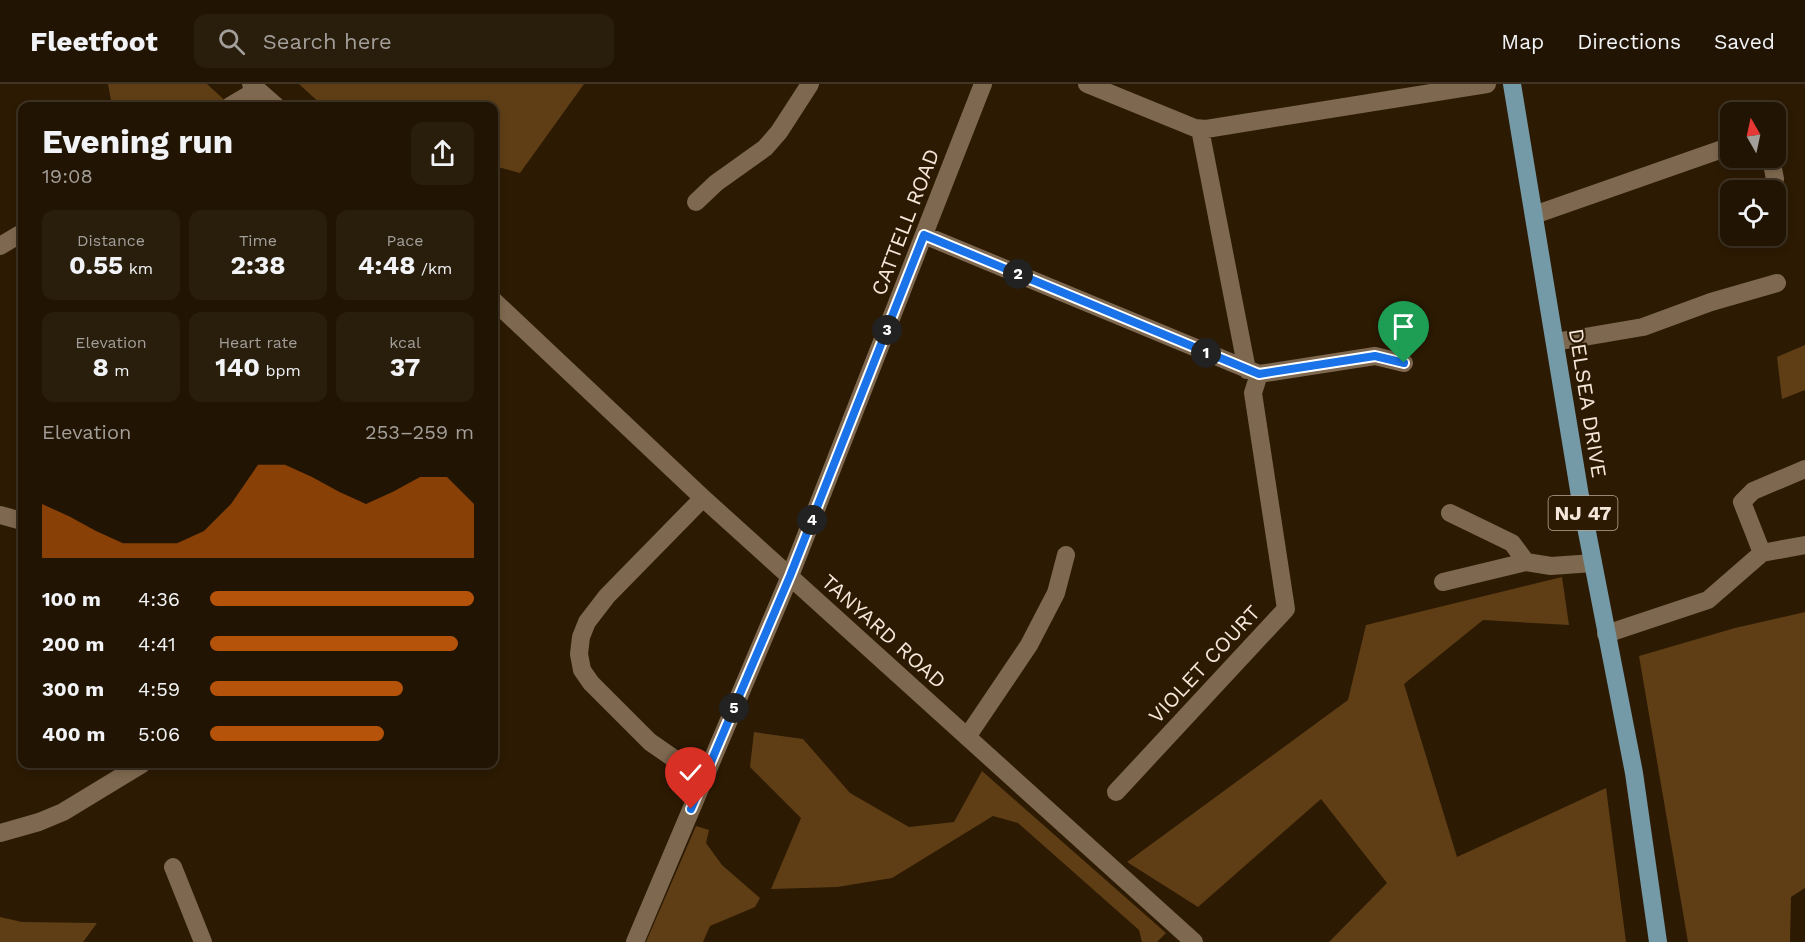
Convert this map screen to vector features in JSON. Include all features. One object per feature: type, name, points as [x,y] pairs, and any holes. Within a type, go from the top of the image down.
[{"type":"main road","name":"DELSEA DRIVE","points":[[1512,84],[1593,563],[1634,773],[1658,942]]},
{"type":"street","points":[[696,202],[716,183],[765,148],[779,132],[810,84]]},
{"type":"street","points":[[1086,84],[1200,129],[1218,129],[1487,84]]},
{"type":"street","name":"CATTELL ROAD","points":[[635,942],[790,576],[924,235],[976,86]]},
{"type":"street","points":[[235,102],[254,87],[271,102]]},
{"type":"street","points":[[1200,129],[1253,372]]},
{"type":"street","points":[[1534,215],[1720,150]]},
{"type":"street","points":[[1773,168],[1775,178]]},
{"type":"street","points":[[0,246],[18,235]]},
{"type":"street","points":[[924,235],[1253,372],[1375,356],[1404,363]]},
{"type":"street","points":[[1555,342],[1643,327],[1711,302],[1777,283]]},
{"type":"street","name":"TANYARD ROAD","points":[[498,306],[703,498],[1194,942]]},
{"type":"street","name":"VIOLET COURT","points":[[1116,792],[1286,609],[1253,393],[1253,372]]},
{"type":"street","points":[[1762,553],[1742,502],[1753,491],[1805,469]]},
{"type":"street","points":[[703,498],[607,596],[587,622],[580,637],[579,654],[582,670],[591,683],[650,742],[676,760],[708,770]]},
{"type":"street","points":[[1450,513],[1512,543],[1526,562]]},
{"type":"street","points":[[0,514],[18,520]]},
{"type":"street","points":[[1606,634],[1708,600],[1762,553],[1805,545]]},
{"type":"street","points":[[967,737],[1029,645],[1056,593],[1065,555]]},
{"type":"street","points":[[1443,582],[1526,562],[1551,566],[1593,563]]},
{"type":"street","points":[[0,833],[39,822],[63,812],[135,768]]},
{"type":"street","points":[[173,867],[202,942]]},
{"type":"shaded area","points":[[108,84],[207,84],[227,102],[111,102]]},
{"type":"shaded area","points":[[299,84],[584,84],[520,173],[498,167],[498,102],[319,102]]},
{"type":"shaded area","points":[[1805,345],[1805,390],[1782,399],[1777,357]]},
{"type":"shaded area","points":[[1562,577],[1569,625],[1483,620],[1404,684],[1457,857],[1606,788],[1626,942],[1329,942],[1387,883],[1321,799],[1198,907],[1127,862],[1348,700],[1366,625]]},
{"type":"shaded area","points":[[1805,612],[1805,888],[1791,897],[1790,942],[1688,942],[1639,656],[1735,628]]},
{"type":"shaded area","points":[[754,732],[803,739],[850,793],[909,827],[954,822],[982,771],[1166,933],[1157,942],[1142,942],[1139,930],[1018,823],[993,816],[892,878],[837,887],[771,889],[801,818],[750,767]]},
{"type":"shaded area","points":[[696,826],[709,830],[706,843],[722,865],[760,898],[755,907],[710,926],[703,942],[646,942]]},
{"type":"shaded area","points":[[0,917],[22,922],[97,923],[83,942],[0,942]]},
{"type":"route","points":[[691,809],[790,576],[924,235],[1259,374],[1375,356],[1404,363]]}]
